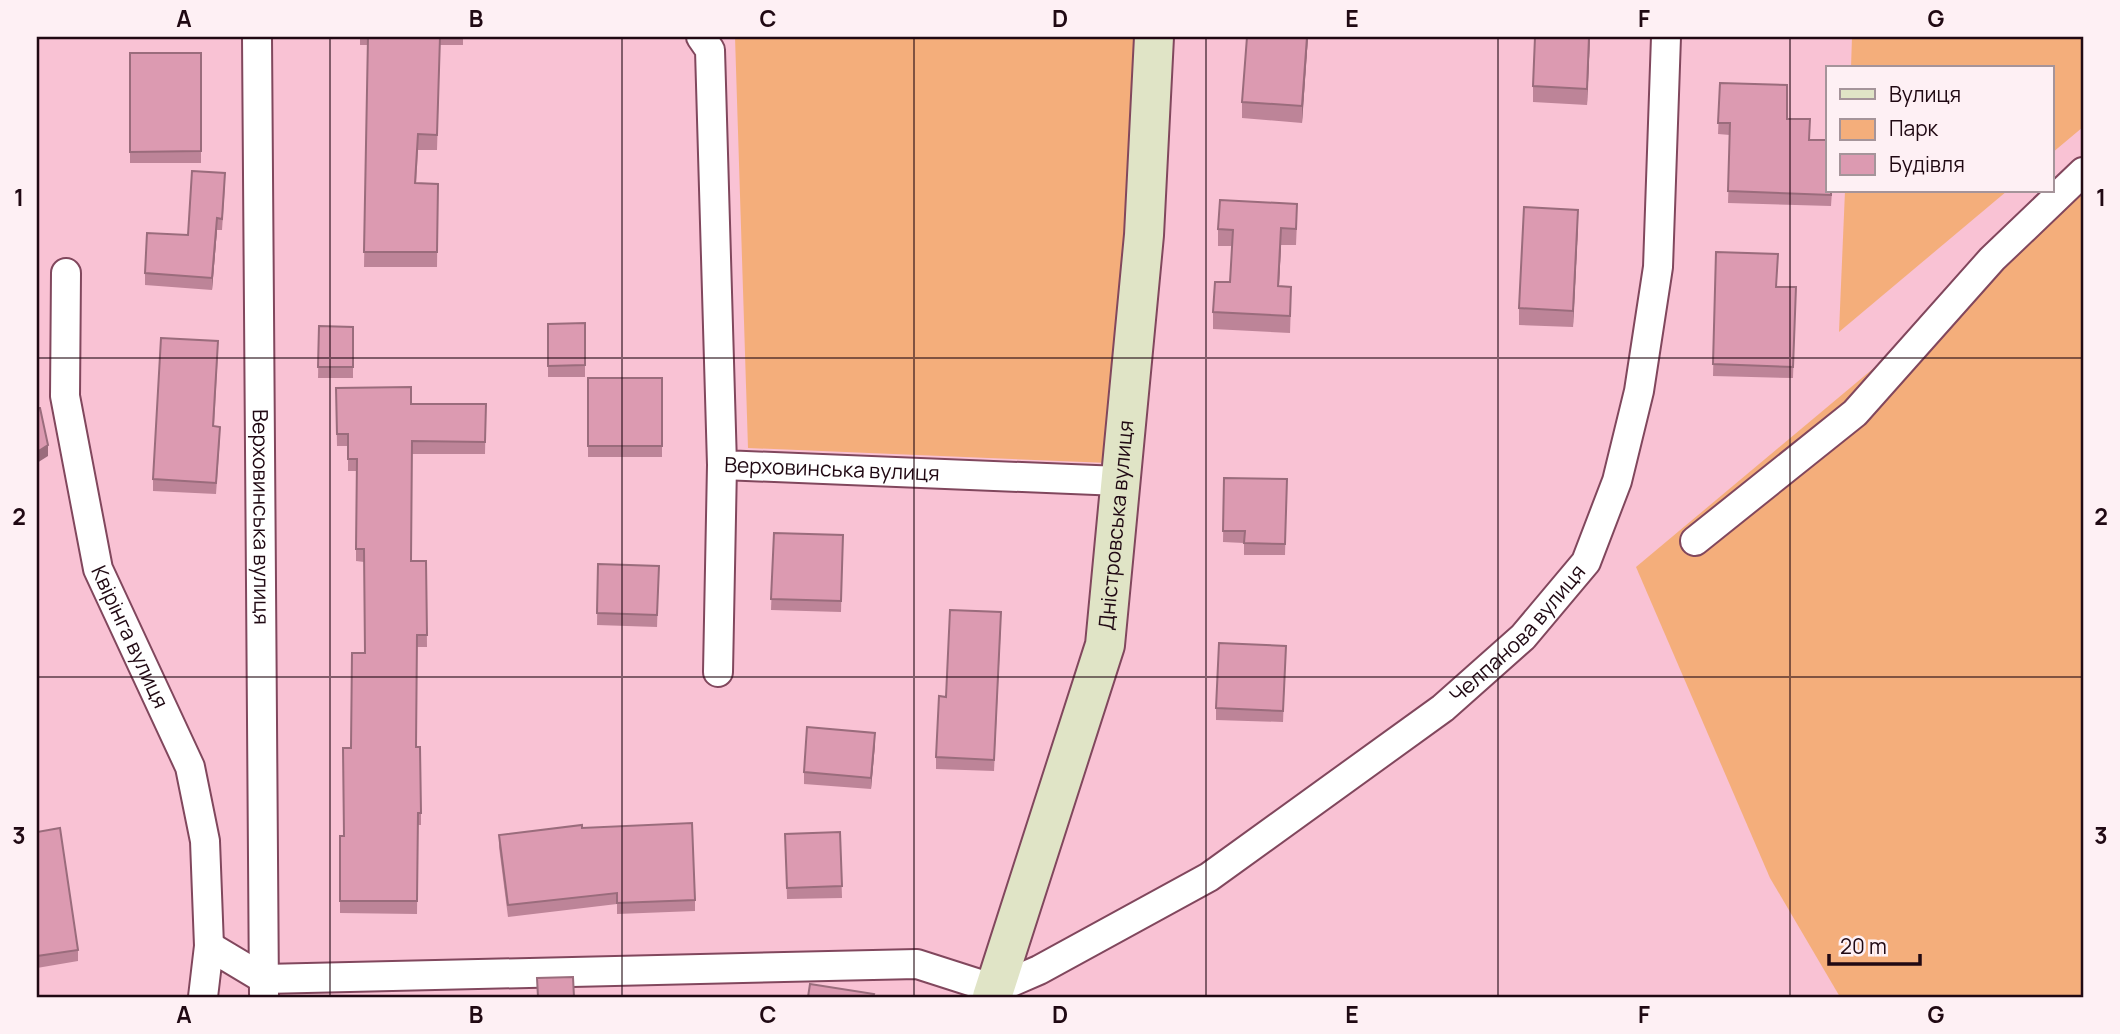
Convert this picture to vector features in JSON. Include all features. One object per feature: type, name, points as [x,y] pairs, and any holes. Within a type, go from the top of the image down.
[{"type":"street","name":"Верховинська вулиця","points":[[257,37],[264,988]]},
{"type":"street","name":"Верховинська вулиця","points":[[701,37],[710,50],[722,464],[1120,481]]},
{"type":"street","name":"Дністровська вулиця","points":[[993,993],[1105,645],[1144,235],[1154,37]]},
{"type":"street","name":"Челпанова вулиця","points":[[993,993],[1209,877],[1443,709],[1523,637],[1586,562],[1617,481],[1643,366],[1658,267],[1666,37]]},
{"type":"street","points":[[1695,541],[1855,413],[1992,259],[2083,172]]},
{"type":"street","name":"Квірінга вулиця","points":[[66,273],[65,396],[98,569],[190,767],[205,841],[209,946],[203,997]]},
{"type":"street","points":[[718,672],[722,464]]},
{"type":"street","points":[[209,946],[264,988],[917,964],[993,993]]},
{"type":"green space","points":[[735,37],[1139,37],[1109,463],[748,448]]},
{"type":"green space","points":[[1852,37],[2083,37],[2083,127],[2054,151],[2054,66],[1851,66]]},
{"type":"green space","points":[[1845,192],[2006,192],[1839,332]]},
{"type":"green space","points":[[2083,193],[2083,997],[1840,997],[1770,878],[1636,567]]},
{"type":"building","points":[[368,37],[440,37],[437,135],[418,134],[415,183],[438,184],[437,252],[364,252]]},
{"type":"building","points":[[1247,37],[1307,37],[1302,106],[1242,102]]},
{"type":"building","points":[[1535,37],[1589,37],[1587,89],[1533,86]]},
{"type":"building","points":[[130,53],[201,53],[201,151],[130,152]]},
{"type":"building","points":[[1720,83],[1787,85],[1787,119],[1810,119],[1809,140],[1826,140],[1826,192],[1831,192],[1831,195],[1728,191],[1730,123],[1718,123]]},
{"type":"building","points":[[192,171],[225,173],[222,219],[217,218],[212,278],[145,273],[147,233],[188,235]]},
{"type":"building","points":[[1220,200],[1297,204],[1296,229],[1281,228],[1278,286],[1291,287],[1290,316],[1213,312],[1215,282],[1230,282],[1233,230],[1218,229]]},
{"type":"building","points":[[1524,207],[1578,210],[1573,311],[1519,308]]},
{"type":"building","points":[[1716,252],[1778,254],[1776,287],[1796,287],[1793,367],[1713,364]]},
{"type":"building","points":[[585,323],[585,365],[548,366],[548,324]]},
{"type":"building","points":[[319,326],[353,327],[353,367],[318,367]]},
{"type":"building","points":[[161,338],[218,341],[213,426],[220,427],[216,483],[153,479]]},
{"type":"building","points":[[588,378],[662,378],[662,446],[588,446]]},
{"type":"building","points":[[411,387],[411,404],[486,404],[485,442],[412,441],[411,561],[426,561],[427,635],[417,635],[416,747],[420,747],[421,813],[418,813],[417,901],[340,901],[340,836],[344,836],[343,748],[351,748],[352,653],[365,653],[364,549],[356,549],[357,459],[348,459],[348,434],[337,434],[336,388]]},
{"type":"building","points":[[37,408],[40,408],[48,445],[37,452]]},
{"type":"building","points":[[1224,478],[1287,479],[1285,544],[1244,543],[1245,531],[1223,531]]},
{"type":"building","points":[[774,533],[843,535],[841,601],[771,599]]},
{"type":"building","points":[[598,564],[659,566],[657,615],[597,613]]},
{"type":"building","points":[[950,610],[1001,612],[994,760],[936,757],[939,696],[946,697]]},
{"type":"building","points":[[1219,643],[1286,646],[1283,711],[1216,708]]},
{"type":"building","points":[[807,727],[875,733],[871,778],[804,772]]},
{"type":"building","points":[[692,823],[695,900],[617,903],[617,893],[508,905],[499,835],[582,825],[582,828]]},
{"type":"building","points":[[60,828],[78,950],[37,956],[37,832]]},
{"type":"building","points":[[840,832],[842,886],[787,888],[785,834]]},
{"type":"building","points":[[573,977],[574,997],[538,997],[537,978]]},
{"type":"building","points":[[810,984],[874,994],[873,997],[808,997]]}]
